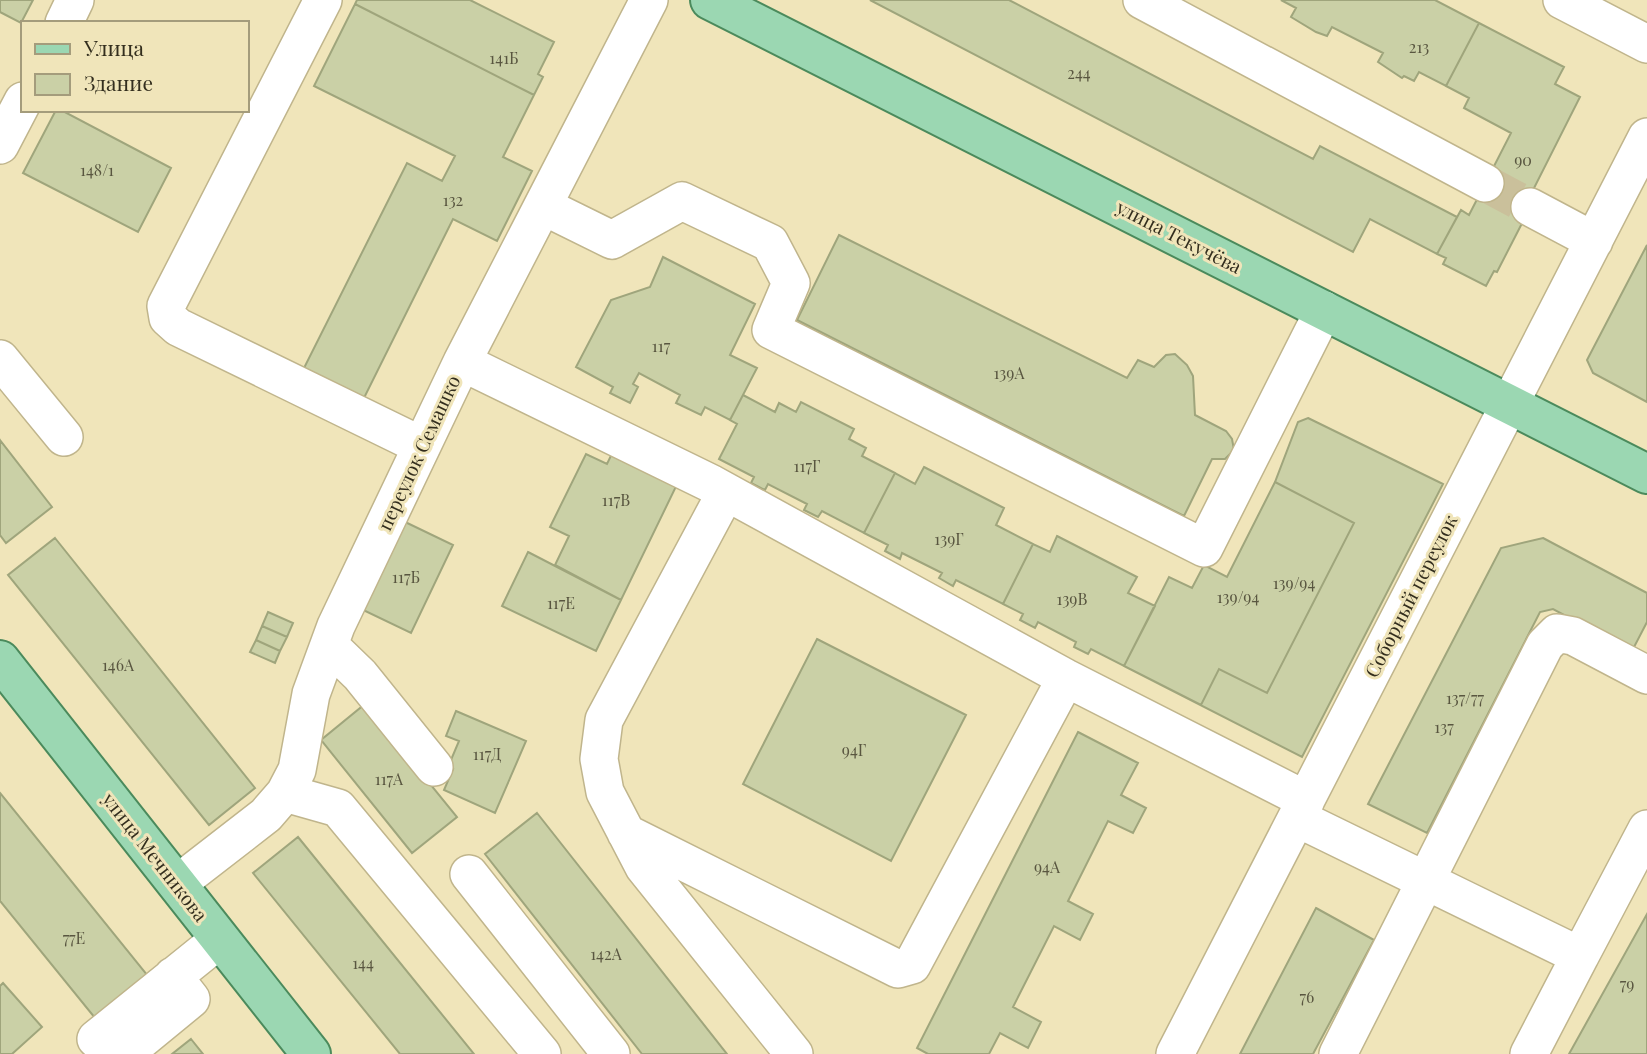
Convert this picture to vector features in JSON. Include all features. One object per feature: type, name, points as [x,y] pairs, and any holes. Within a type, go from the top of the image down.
[{"type":"main road","name":"улица Текучёва","points":[[710,0],[1647,474]]},
{"type":"main road","name":"улица Мечникова","points":[[1,665],[311,1054]]},
{"type":"street","points":[[65,21],[75,0]]},
{"type":"street","points":[[323,0],[166,306],[168,318],[178,327],[422,446]]},
{"type":"street","name":"переулок Семашко","points":[[177,884],[266,815],[285,793],[297,770],[311,694],[329,645],[462,362],[649,0]]},
{"type":"street","points":[[1142,0],[1485,183]]},
{"type":"street","points":[[1562,0],[1647,44]]},
{"type":"street","points":[[0,145],[21,105]]},
{"type":"street","name":"Соборный переулок","points":[[1175,1054],[1594,241],[1634,192],[1647,137]]},
{"type":"street","points":[[543,206],[612,240],[682,201],[770,243],[791,283],[771,330],[1204,548],[1324,310]]},
{"type":"street","points":[[1530,207],[1594,241]]},
{"type":"street","points":[[0,359],[64,437]]},
{"type":"street","points":[[462,362],[726,492],[1066,678],[1425,881],[1580,956]]},
{"type":"street","points":[[726,492],[604,720],[599,759],[605,792],[644,867],[794,1054]]},
{"type":"street","points":[[1338,1054],[1545,645],[1557,633],[1573,636],[1647,675]]},
{"type":"street","points":[[329,645],[360,674],[434,767]]},
{"type":"street","points":[[626,833],[898,969],[912,965],[1066,678]]},
{"type":"street","points":[[285,793],[338,808],[542,1054]]},
{"type":"street","points":[[1528,1054],[1647,830]]},
{"type":"street","points":[[469,874],[611,1054]]},
{"type":"street","points":[[110,1046],[173,976],[220,939]]},
{"type":"building","points":[[0,0],[33,0],[21,23],[0,12]]},
{"type":"building","points":[[357,0],[470,0],[554,42],[538,74],[543,77],[534,95],[355,4]]},
{"type":"building","points":[[870,0],[1009,0],[1313,159],[1320,146],[1457,217],[1437,254],[1370,219],[1353,252]]},
{"type":"building","points":[[1281,0],[1435,0],[1479,23],[1446,86],[1419,72],[1414,81],[1404,76],[1402,78],[1378,62],[1383,53],[1332,27],[1327,36],[1316,32],[1291,17],[1296,8]]},
{"type":"building","points":[[355,4],[534,95],[503,157],[532,171],[497,241],[453,219],[364,398],[304,368],[407,163],[442,181],[455,156],[314,86]]},
{"type":"building","points":[[1479,23],[1564,67],[1555,84],[1580,97],[1532,192],[1536,196],[1497,272],[1494,271],[1486,286],[1443,264],[1446,258],[1437,254],[1461,210],[1469,215],[1511,133],[1464,108],[1469,98],[1446,86]]},
{"type":"building","points":[[55,112],[65,112],[171,168],[138,232],[23,173]]},
{"type":"building","points":[[839,235],[1127,378],[1138,360],[1154,367],[1166,355],[1175,354],[1187,365],[1193,376],[1195,415],[1226,431],[1232,439],[1234,450],[1225,459],[1212,459],[1184,516],[797,320]]},
{"type":"building","points":[[1647,245],[1647,402],[1593,373],[1587,360]]},
{"type":"building","points":[[663,257],[755,304],[730,355],[757,368],[730,420],[705,407],[701,415],[676,403],[680,395],[639,373],[633,384],[638,387],[630,403],[610,393],[613,387],[576,367],[611,300],[650,287]]},
{"type":"building","points":[[743,395],[775,412],[779,403],[796,412],[801,402],[854,429],[849,439],[866,448],[862,456],[895,473],[864,533],[822,511],[818,517],[804,510],[807,504],[768,484],[765,490],[751,483],[754,477],[719,459],[737,424],[730,420]]},
{"type":"building","points":[[1308,418],[1443,484],[1302,757],[1124,666],[1169,577],[1192,588],[1204,565],[1227,577],[1275,482],[1298,422]]},
{"type":"building","points":[[0,440],[52,507],[6,543],[0,535]]},
{"type":"building","points":[[618,441],[683,472],[621,600],[555,565],[569,536],[550,527],[586,454],[607,464]]},
{"type":"building","points":[[924,467],[1004,508],[996,525],[1033,544],[1003,604],[956,580],[953,586],[939,578],[942,573],[902,553],[900,559],[885,551],[888,545],[864,533],[895,473],[915,484]]},
{"type":"building","points":[[1275,482],[1354,523],[1267,693],[1219,669],[1201,705],[1124,666],[1169,577],[1192,588],[1204,565],[1227,577]]},
{"type":"building","points":[[401,520],[453,545],[411,633],[359,608]]},
{"type":"building","points":[[1057,536],[1137,577],[1128,593],[1155,606],[1124,666],[1091,649],[1088,654],[1074,647],[1076,642],[1038,622],[1035,628],[1020,620],[1023,614],[1003,604],[1033,544],[1050,552]]},
{"type":"building","points":[[55,538],[255,788],[209,825],[8,575]]},
{"type":"building","points":[[1543,538],[1647,593],[1647,622],[1632,651],[1553,609],[1540,612],[1427,833],[1368,804],[1501,548]]},
{"type":"building","points":[[528,552],[621,600],[596,651],[502,606]]},
{"type":"building","points":[[268,612],[293,623],[287,637],[262,626]]},
{"type":"building","points":[[262,626],[287,637],[280,651],[256,640]]},
{"type":"building","points":[[817,639],[966,715],[891,861],[743,784]]},
{"type":"building","points":[[256,640],[280,651],[275,663],[250,652]]},
{"type":"building","points":[[365,704],[457,817],[412,853],[321,740]]},
{"type":"building","points":[[456,711],[526,741],[495,813],[444,790],[453,769],[448,767],[459,741],[446,736]]},
{"type":"building","points":[[1078,732],[1138,763],[1121,795],[1146,808],[1133,833],[1108,821],[1068,901],[1093,914],[1080,940],[1054,926],[1013,1007],[1041,1022],[1028,1048],[1000,1033],[989,1054],[928,1054],[917,1048]]},
{"type":"building","points":[[0,793],[148,976],[95,1018],[0,901]]},
{"type":"building","points":[[537,813],[727,1054],[642,1054],[485,854]]},
{"type":"building","points":[[298,837],[474,1054],[400,1054],[253,873]]},
{"type":"building","points":[[1316,908],[1374,940],[1313,1054],[1240,1054]]},
{"type":"building","points":[[1647,914],[1647,1054],[1569,1054]]},
{"type":"building","points":[[3,983],[42,1027],[12,1054],[0,1054],[0,986]]},
{"type":"building","points":[[191,1039],[203,1054],[172,1054]]},
{"type":"tunnel","points":[[1485,183],[1530,207]]}]
